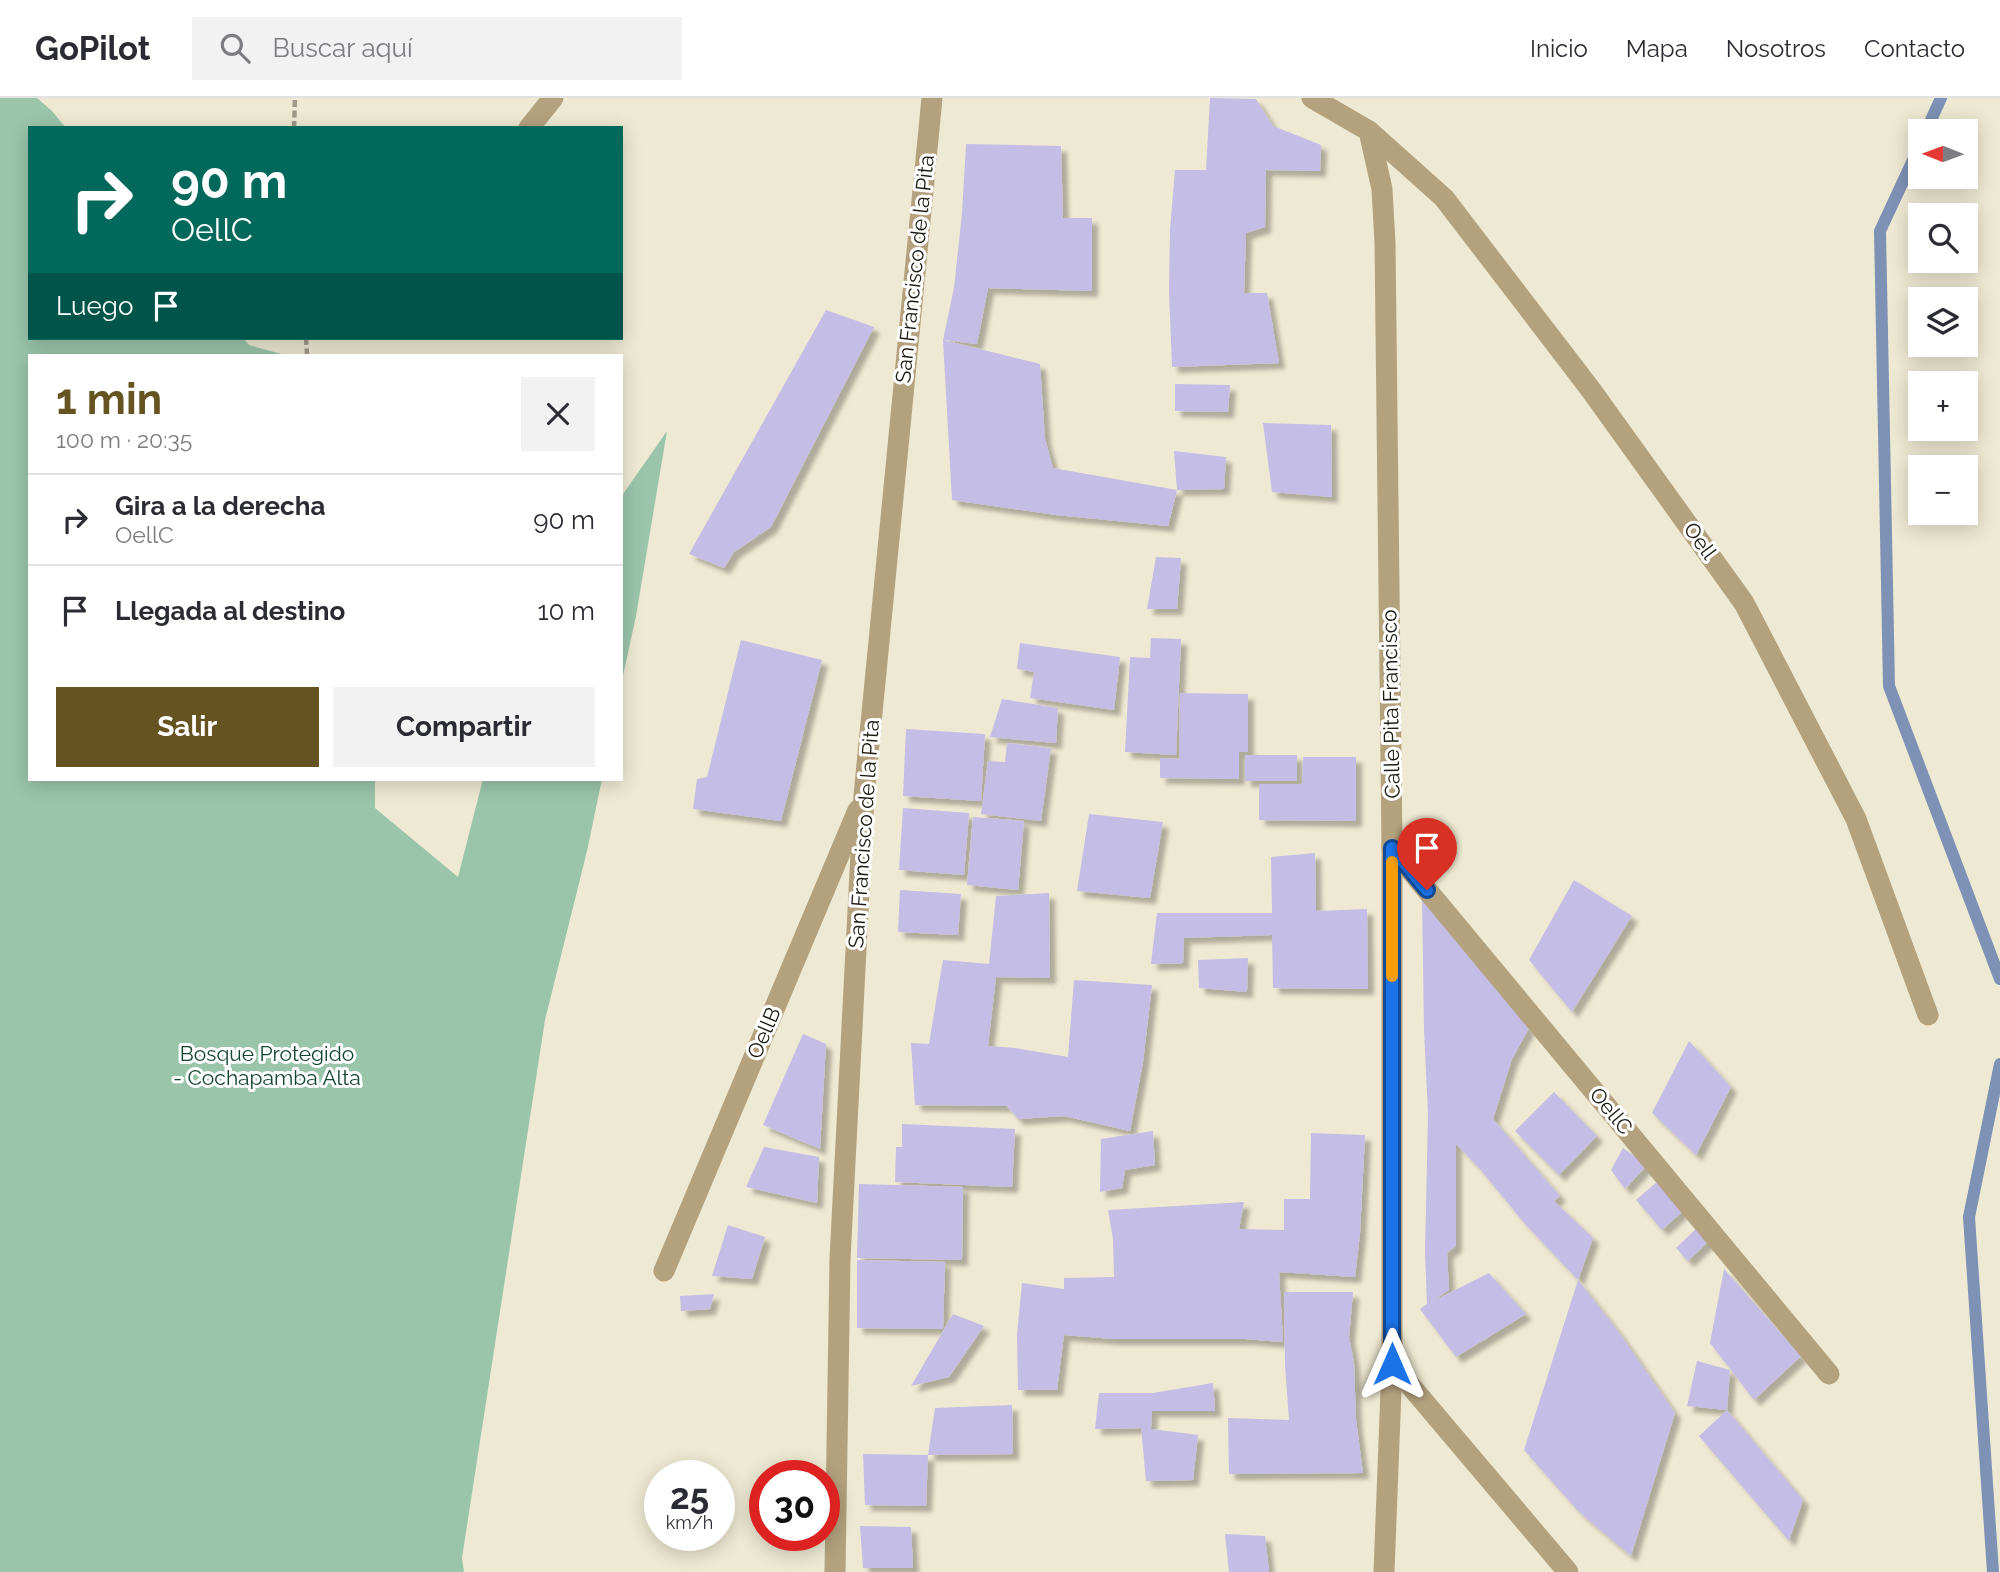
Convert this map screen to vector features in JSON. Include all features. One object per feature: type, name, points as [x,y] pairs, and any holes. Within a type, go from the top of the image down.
[{"type":"street","points":[[531,126],[554,98]]},
{"type":"street","name":"San Francisco de la Pita","points":[[835,1572],[840,1259],[864,795],[932,98]]},
{"type":"street","points":[[1312,98],[1369,131]]},
{"type":"street","name":"Calle Pita Francisco","points":[[1369,131],[1382,190],[1385,243],[1392,848],[1392,1364],[1384,1572]]},
{"type":"street","name":"Oell","points":[[1369,131],[1444,198],[1591,390],[1744,603],[1856,819],[1928,1015]]},
{"type":"street","name":"OellB","points":[[664,1271],[864,795]]},
{"type":"street","name":"OellC","points":[[1392,848],[1829,1374]]},
{"type":"street","points":[[1392,1364],[1568,1572]]},
{"type":"path","points":[[293,126],[295,98]]},
{"type":"green space","name":"Bosque Protegido - Cochapamba Alta","points":[[0,98],[37,98],[64,126],[28,126],[28,340],[245,340],[249,345],[281,354],[28,354],[28,781],[375,781],[375,808],[458,877],[482,781],[602,781],[545,1020],[462,1558],[464,1572],[0,1572]]},
{"type":"green space","points":[[667,431],[636,616],[623,676],[623,494]]},
{"type":"building","points":[[1210,98],[1256,99],[1273,126],[1321,145],[1320,171],[1266,170],[1265,227],[1246,233],[1244,293],[1267,293],[1279,363],[1172,367],[1169,292],[1175,170],[1206,170]]},
{"type":"building","points":[[966,144],[1061,146],[1063,218],[1092,218],[1092,291],[988,288],[977,344],[943,340],[954,288]]},
{"type":"building","points":[[826,310],[874,327],[771,527],[734,552],[724,568],[689,554]]},
{"type":"building","points":[[943,340],[1040,364],[1045,439],[1053,468],[1177,490],[1168,526],[1056,515],[952,500]]},
{"type":"building","points":[[1175,384],[1230,385],[1228,412],[1175,411]]},
{"type":"building","points":[[1263,423],[1331,425],[1332,497],[1272,492]]},
{"type":"building","points":[[1174,451],[1226,457],[1224,489],[1177,490]]},
{"type":"building","points":[[1156,557],[1181,558],[1177,609],[1147,609]]},
{"type":"building","points":[[1151,638],[1181,639],[1176,755],[1125,752],[1130,657],[1150,658]]},
{"type":"building","points":[[741,640],[822,660],[781,821],[693,809],[697,779],[707,777]]},
{"type":"building","points":[[1020,643],[1120,657],[1114,710],[1030,698],[1034,672],[1017,669]]},
{"type":"building","points":[[1180,693],[1248,694],[1248,752],[1239,752],[1239,779],[1160,778],[1160,758],[1179,759]]},
{"type":"building","points":[[1002,699],[1058,708],[1056,743],[990,737]]},
{"type":"building","points":[[906,729],[985,734],[981,801],[903,796]]},
{"type":"building","points":[[1007,743],[1051,748],[1041,821],[981,814],[988,761],[1005,762]]},
{"type":"building","points":[[1245,755],[1297,755],[1297,781],[1245,781]]},
{"type":"building","points":[[1303,757],[1356,757],[1356,821],[1259,820],[1259,784],[1302,784]]},
{"type":"building","points":[[903,808],[969,813],[964,875],[899,870]]},
{"type":"building","points":[[1089,814],[1163,822],[1150,898],[1077,891]]},
{"type":"building","points":[[973,817],[1024,821],[1018,890],[967,885]]},
{"type":"building","points":[[1315,853],[1316,911],[1367,909],[1368,989],[1273,988],[1272,935],[1184,938],[1183,963],[1151,964],[1157,913],[1272,913],[1271,857]]},
{"type":"building","points":[[1574,880],[1632,916],[1572,1012],[1529,960]]},
{"type":"building","points":[[900,890],[961,894],[958,935],[898,932]]},
{"type":"building","points":[[1049,893],[1050,978],[996,977],[988,1046],[1068,1057],[1074,980],[1152,985],[1143,1062],[1130,1131],[1064,1116],[1018,1119],[1007,1106],[915,1105],[911,1043],[929,1044],[943,960],[989,964],[996,896]]},
{"type":"building","points":[[1422,896],[1529,1028],[1512,1059],[1493,1119],[1560,1196],[1554,1201],[1593,1238],[1578,1280],[1456,1144],[1456,1246],[1447,1253],[1449,1290],[1431,1302],[1489,1273],[1526,1314],[1456,1357],[1420,1309],[1427,1304],[1425,1252],[1428,1114]]},
{"type":"building","points":[[1248,958],[1247,992],[1199,988],[1198,960]]},
{"type":"building","points":[[803,1034],[826,1044],[820,1149],[763,1125]]},
{"type":"building","points":[[1689,1041],[1731,1087],[1696,1155],[1652,1113]]},
{"type":"building","points":[[1554,1092],[1597,1136],[1559,1175],[1515,1131]]},
{"type":"building","points":[[902,1124],[1015,1129],[1012,1187],[895,1182],[896,1147],[902,1147]]},
{"type":"building","points":[[1153,1131],[1155,1165],[1125,1170],[1122,1188],[1100,1192],[1101,1139]]},
{"type":"building","points":[[1311,1133],[1365,1135],[1355,1277],[1279,1272],[1283,1342],[1246,1339],[1114,1339],[1064,1335],[1057,1390],[1018,1390],[1017,1334],[1022,1283],[1064,1289],[1064,1278],[1114,1277],[1113,1239],[1108,1210],[1244,1202],[1239,1229],[1284,1230],[1284,1199],[1310,1199]]},
{"type":"building","points":[[764,1147],[819,1157],[817,1203],[746,1187]]},
{"type":"building","points":[[1623,1148],[1647,1165],[1625,1189],[1611,1170]]},
{"type":"building","points":[[1658,1181],[1684,1210],[1662,1230],[1636,1200]]},
{"type":"building","points":[[859,1184],[963,1187],[962,1260],[857,1258]]},
{"type":"building","points":[[728,1225],[765,1237],[752,1279],[712,1276]]},
{"type":"building","points":[[1700,1225],[1712,1238],[1688,1261],[1676,1248]]},
{"type":"building","points":[[857,1260],[945,1262],[943,1329],[857,1328]]},
{"type":"building","points":[[1724,1269],[1801,1356],[1754,1400],[1710,1343]]},
{"type":"building","points":[[1578,1280],[1618,1331],[1675,1413],[1631,1556],[1579,1512],[1524,1450]]},
{"type":"building","points":[[1284,1292],[1353,1292],[1349,1337],[1354,1363],[1356,1420],[1363,1473],[1229,1474],[1228,1418],[1289,1420]]},
{"type":"building","points":[[714,1294],[710,1309],[681,1311],[680,1296]]},
{"type":"building","points":[[953,1314],[984,1326],[949,1377],[911,1386]]},
{"type":"building","points":[[1697,1361],[1730,1370],[1727,1410],[1687,1406]]},
{"type":"building","points":[[1213,1383],[1215,1411],[1152,1411],[1151,1429],[1198,1435],[1193,1480],[1146,1481],[1141,1428],[1095,1429],[1099,1393],[1153,1393]]},
{"type":"building","points":[[1012,1405],[1013,1454],[928,1455],[935,1408]]},
{"type":"building","points":[[1727,1410],[1803,1500],[1789,1541],[1699,1436]]},
{"type":"building","points":[[863,1454],[928,1455],[926,1506],[865,1505]]},
{"type":"building","points":[[860,1526],[911,1527],[913,1568],[863,1568]]},
{"type":"building","points":[[1225,1534],[1265,1536],[1269,1572],[1229,1572]]},
{"type":"waterway","points":[[1931,119],[1941,98]]},
{"type":"waterway","points":[[1908,171],[1880,231],[1889,686],[2000,979]]},
{"type":"waterway","points":[[1993,1572],[1969,1217],[2000,1064]]},
{"type":"slow traffic","points":[[1392,862],[1392,976]]},
{"type":"route","points":[[1392,1364],[1392,848],[1427,890]]}]
